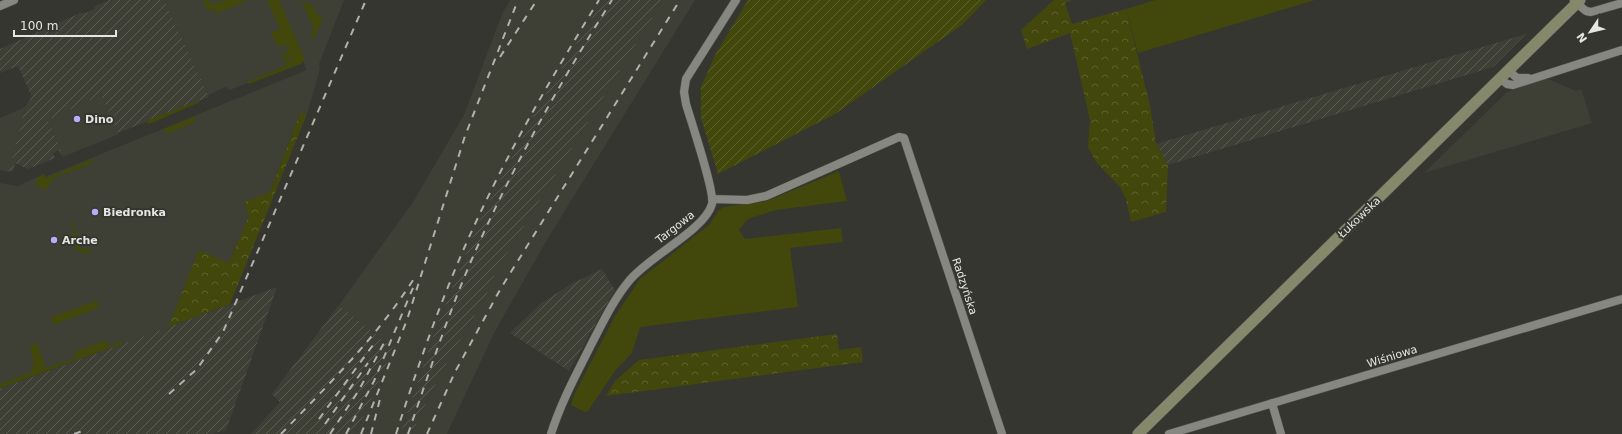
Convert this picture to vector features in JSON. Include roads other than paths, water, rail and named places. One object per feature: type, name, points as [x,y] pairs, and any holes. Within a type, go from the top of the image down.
[{"type":"main road","name":"Łukowska","points":[[1138,434],[1500,78],[1576,1]]},
{"type":"street","points":[[0,6],[14,0]]},
{"type":"street","points":[[712,200],[684,92],[686,79],[736,0]]},
{"type":"street","points":[[1576,1],[1586,11],[1591,12],[1622,3]]},
{"type":"street","points":[[1500,78],[1511,86],[1622,50]]},
{"type":"street","points":[[1508,70],[1517,78],[1533,78]]},
{"type":"street","name":"Radzyńska","points":[[712,200],[758,199],[783,190],[899,137],[904,138],[1002,434]]},
{"type":"street","name":"Targowa","points":[[551,434],[570,388],[622,289],[639,269],[694,228],[709,211],[712,200]]},
{"type":"street","name":"Wiśniowa","points":[[1169,434],[1622,299]]},
{"type":"street","points":[[1272,403],[1281,434]]},
{"type":"railway","points":[[169,394],[197,369],[223,332],[366,0]]},
{"type":"railway","points":[[361,434],[407,320],[465,136],[518,0]]},
{"type":"railway","points":[[500,57],[537,0]]},
{"type":"railway","points":[[396,434],[436,318],[471,233],[497,179],[525,127],[599,0]]},
{"type":"railway","points":[[408,434],[457,297],[490,219],[539,123],[612,0]]},
{"type":"railway","points":[[427,434],[455,372],[501,288],[680,0]]},
{"type":"railway","points":[[281,434],[352,359],[401,299],[415,277]]},
{"type":"railway","points":[[346,434],[374,381],[415,283]]},
{"type":"railway","points":[[330,434],[359,390],[385,341]]},
{"type":"railway","points":[[319,419],[373,345]]},
{"type":"railway","points":[[325,424],[368,363]]},
{"type":"railway","points":[[371,434],[380,399]]},
{"type":"railway","points":[[74,434],[83,431]]},
{"type":"place","name":"Dino","points":[[77,119]]},
{"type":"place","name":"Biedronka","points":[[95,212]]},
{"type":"place","name":"Arche","points":[[54,240]]}]
